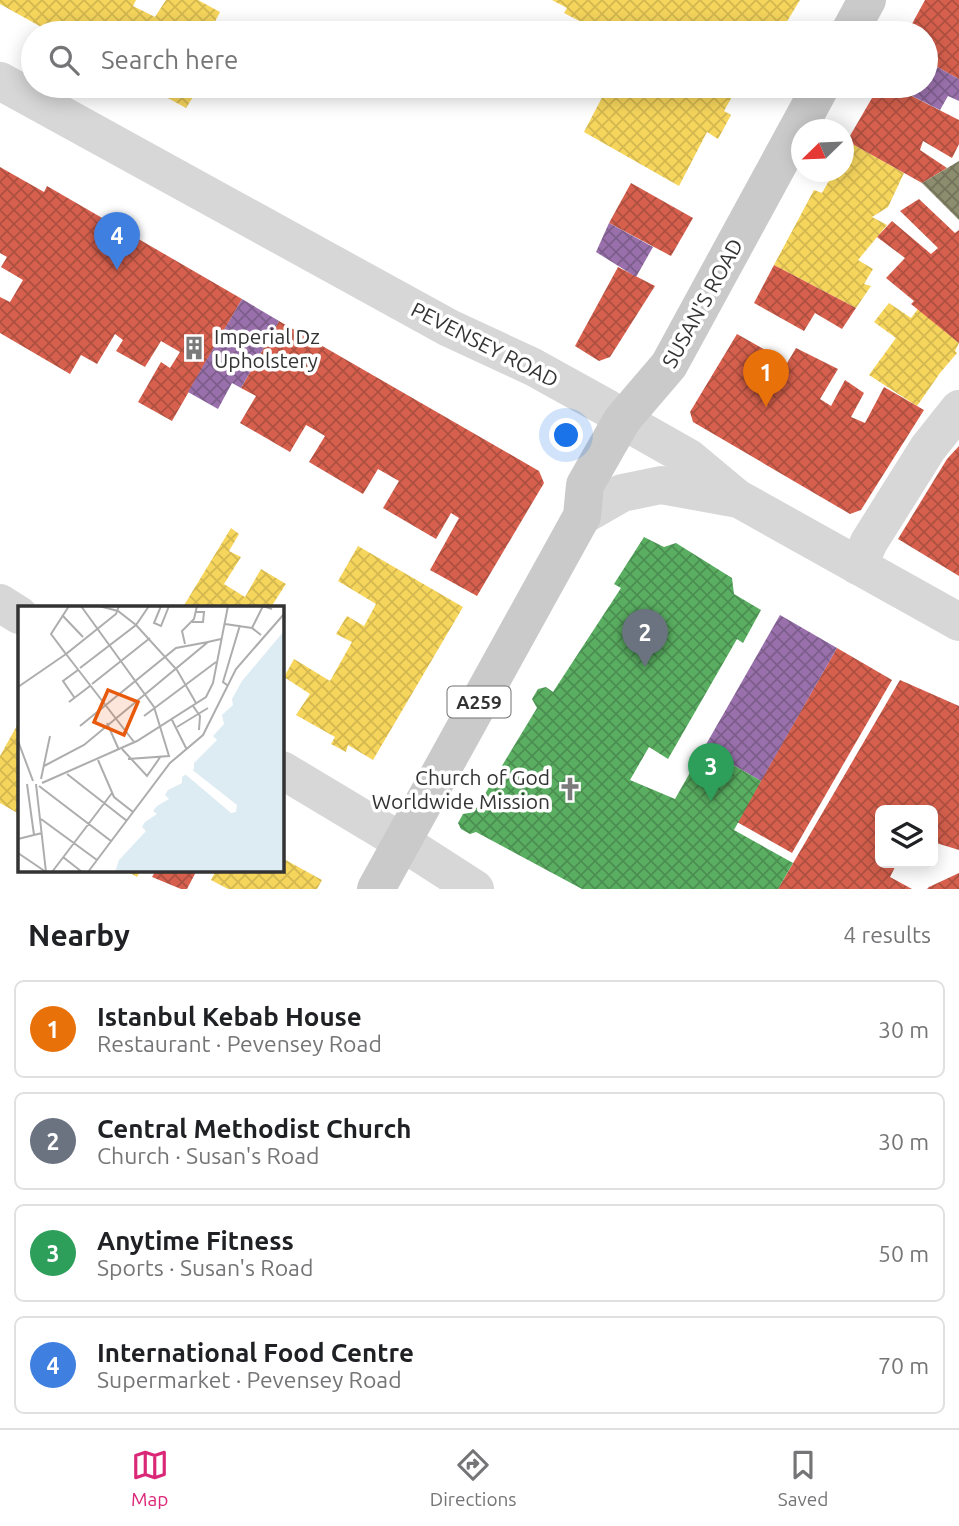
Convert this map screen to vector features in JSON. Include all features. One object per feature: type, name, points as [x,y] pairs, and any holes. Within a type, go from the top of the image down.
[{"type":"main road","points":[[856,21],[867,0]]},
{"type":"main road","name":"SUSAN'S ROAD","points":[[376,889],[583,516],[586,485],[622,420],[669,365],[814,98]]},
{"type":"street","name":"PEVENSEY ROAD","points":[[0,81],[21,93]]},
{"type":"street","name":"PEVENSEY ROAD","points":[[31,98],[449,328],[533,367],[607,408],[622,420],[688,458],[737,498],[959,622]]},
{"type":"street","points":[[858,566],[869,542],[928,448],[959,409]]},
{"type":"street","points":[[583,516],[622,493],[661,485],[737,498]]},
{"type":"street","points":[[0,603],[18,614]]},
{"type":"street","points":[[284,771],[475,889]]},
{"type":"building: Homes","points":[[0,0],[136,0],[133,6],[155,17],[166,0],[198,0],[220,12],[215,21],[30,21],[0,4]]},
{"type":"building: Homes","points":[[552,0],[800,0],[787,21],[580,21],[564,13],[567,8]]},
{"type":"building: Homes","points":[[168,98],[192,98],[186,108]]},
{"type":"building: Homes","points":[[602,98],[731,98],[724,111],[731,115],[718,139],[707,132],[679,186],[584,132]]},
{"type":"building: Homes","points":[[854,145],[904,173],[888,207],[872,217],[887,225],[858,260],[873,269],[864,284],[871,286],[856,308],[774,265],[814,190],[822,193],[828,182],[854,182]]},
{"type":"building: Homes","points":[[889,303],[911,318],[918,309],[959,343],[955,351],[957,353],[917,406],[869,375],[896,338],[874,322]]},
{"type":"building: Homes","points":[[231,528],[239,534],[229,551],[241,557],[224,584],[245,597],[261,569],[286,584],[272,606],[184,606]]},
{"type":"building: Homes","points":[[358,546],[463,607],[373,760],[348,745],[346,752],[331,744],[335,737],[296,715],[310,694],[284,677],[294,659],[330,681],[352,642],[336,634],[347,616],[364,626],[376,604],[338,581]]},
{"type":"building: Homes","points":[[18,724],[18,813],[0,803],[0,756]]},
{"type":"building: Homes","points":[[284,859],[322,880],[317,889],[228,889],[211,880],[215,872],[284,872]]},
{"type":"building: Shops","points":[[925,0],[959,0],[959,79],[938,68],[938,21],[914,21]]},
{"type":"building: Shops","points":[[872,98],[916,98],[959,120],[959,144],[952,158],[923,141],[920,150],[947,168],[922,183],[854,145],[854,129]]},
{"type":"building: Shops","points":[[0,167],[44,192],[47,186],[242,299],[172,421],[138,402],[161,362],[170,368],[180,352],[161,341],[145,367],[116,351],[123,340],[115,334],[97,364],[81,355],[70,374],[0,333],[0,297],[10,302],[23,280],[1,267],[7,257],[0,253]]},
{"type":"building: Shops","points":[[631,183],[693,218],[671,256],[609,223]]},
{"type":"building: Shops","points":[[919,199],[955,233],[959,230],[959,343],[911,304],[914,301],[886,278],[905,258],[877,237],[892,221],[931,254],[938,248],[900,211]]},
{"type":"building: Shops","points":[[774,265],[856,308],[842,329],[815,313],[804,331],[754,303]]},
{"type":"building: Shops","points":[[618,267],[655,286],[610,357],[599,361],[575,346]]},
{"type":"building: Shops","points":[[279,321],[539,471],[544,483],[477,596],[430,570],[459,518],[451,513],[436,539],[383,508],[399,481],[378,469],[363,494],[309,462],[325,436],[315,430],[306,425],[290,452],[240,423],[256,396],[241,388]]},
{"type":"building: Shops","points":[[737,334],[776,356],[769,369],[780,375],[796,348],[838,369],[820,399],[831,406],[845,380],[864,393],[851,417],[865,423],[884,387],[924,410],[861,510],[850,514],[693,422],[690,412]]},
{"type":"building: Shops","points":[[959,446],[959,576],[898,539],[947,459]]},
{"type":"building: Shops","points":[[837,648],[892,680],[792,853],[737,822]]},
{"type":"building: Shops","points":[[900,680],[959,706],[959,850],[938,844],[938,805],[875,805],[875,868],[894,868],[890,877],[912,889],[778,889]]},
{"type":"building: Shops","points":[[155,872],[196,872],[187,889],[152,877]]},
{"type":"building: Shops","points":[[959,873],[959,889],[927,889],[929,887]]},
{"type":"building: Offices","points":[[938,68],[959,79],[959,101],[948,96],[940,110],[916,98],[938,98]]},
{"type":"building: Offices","points":[[609,223],[653,247],[636,277],[596,252]]},
{"type":"building: Offices","points":[[242,299],[279,321],[241,388],[232,383],[218,409],[188,392]]},
{"type":"building: Offices","points":[[780,615],[837,648],[761,781],[704,748]]},
{"type":"building: Public","points":[[644,537],[664,547],[676,543],[732,578],[734,594],[761,610],[743,643],[737,639],[668,759],[649,747],[630,780],[675,799],[704,748],[761,781],[734,830],[793,863],[778,889],[582,889],[476,832],[470,834],[461,829],[458,823],[463,814],[474,812],[537,708],[532,699],[538,689],[546,687],[553,692],[621,588],[614,584]]},
{"type":"building: Industry","points":[[959,161],[959,220],[922,183]]},
{"type":"place","name":"International Food Centre","points":[[117,270]]},
{"type":"place","name":"Imperial Dz Upholstery","points":[[194,348]]},
{"type":"place","name":"Istanbul Kebab House","points":[[766,407]]},
{"type":"place","name":"Central Methodist Church","points":[[645,667]]},
{"type":"place","name":"Church of God Worldwide Mission","points":[[570,789]]},
{"type":"place","name":"Anytime Fitness","points":[[711,801]]}]
